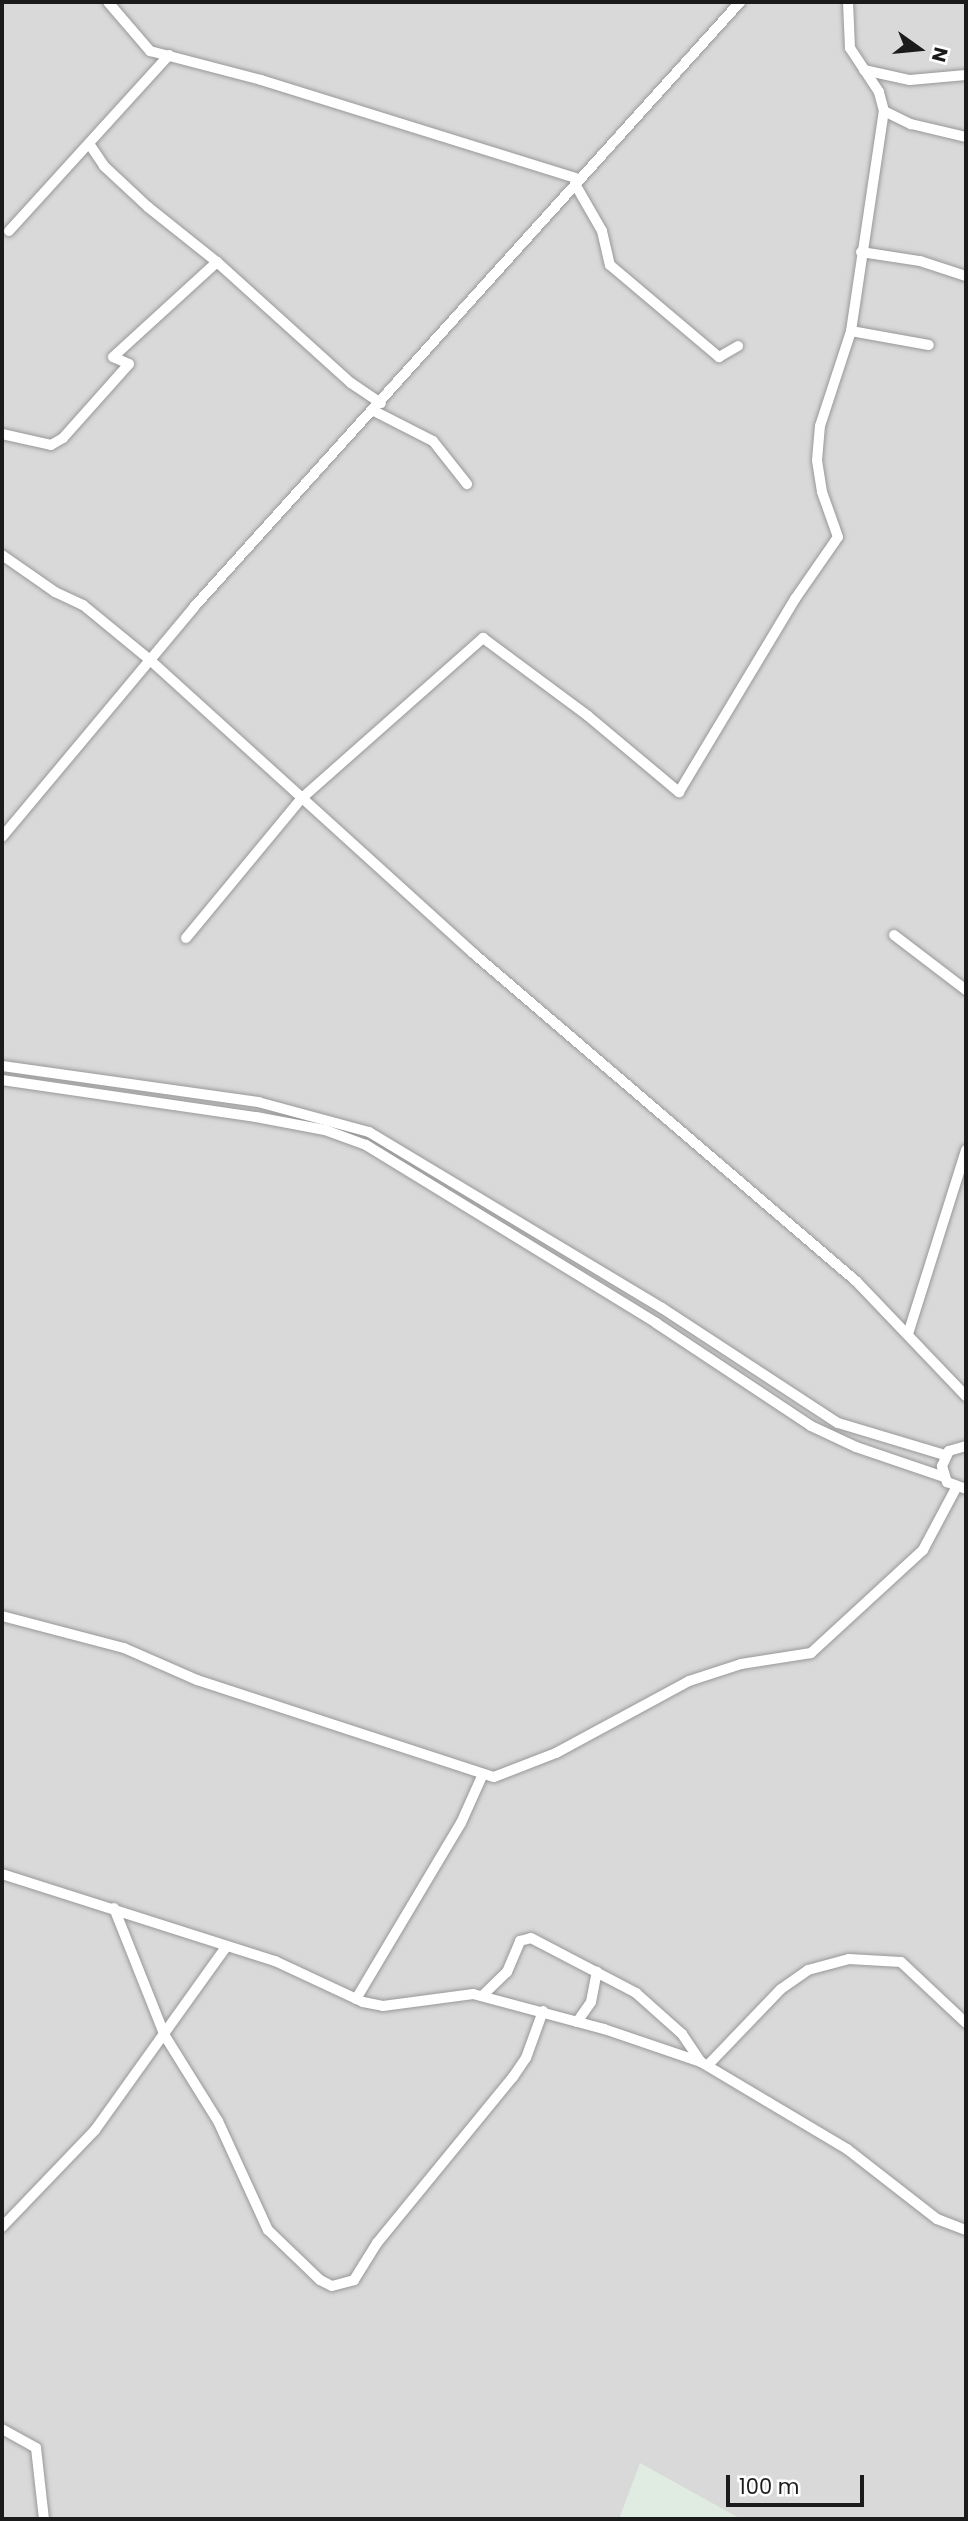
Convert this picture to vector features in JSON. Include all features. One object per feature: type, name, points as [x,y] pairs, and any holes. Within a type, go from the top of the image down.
[{"type":"street","points":[[108,2],[149,51],[577,181],[602,231],[610,265],[719,357],[738,345]]},
{"type":"street","points":[[2,836],[150,660],[533,237],[577,181],[640,117],[684,60],[740,2]]},
{"type":"street","points":[[186,938],[302,798],[483,638],[588,716],[679,792],[795,599],[838,537],[829,521],[817,460],[820,426],[851,331],[884,111],[879,92],[850,48],[848,2]]},
{"type":"street","points":[[9,232],[169,55]]},
{"type":"street","points":[[864,70],[910,80],[966,75]]},
{"type":"street","points":[[884,111],[966,137]]},
{"type":"street","points":[[90,145],[104,166],[148,207],[216,262],[377,407],[433,441],[467,484]]},
{"type":"street","points":[[861,252],[919,261],[966,276]]},
{"type":"street","points":[[2,434],[51,445],[63,438],[129,364],[113,357],[216,262]]},
{"type":"street","points":[[851,331],[929,345]]},
{"type":"street","points":[[2,555],[55,592],[83,605],[150,660],[473,953],[856,1281],[966,1396]]},
{"type":"street","points":[[894,935],[966,990]]},
{"type":"street","points":[[2,1066],[258,1102],[369,1132],[662,1308],[830,1418],[855,1430],[946,1455],[966,1446]]},
{"type":"street","points":[[2,1080],[256,1116],[324,1130],[366,1145],[656,1323],[811,1426],[856,1447],[944,1477],[961,1489],[920,1553],[811,1653],[723,1668],[513,1774],[482,1776],[274,1702],[207,1683],[124,1648],[2,1616]]},
{"type":"street","points":[[908,1334],[966,1150]]},
{"type":"street","points":[[944,1477],[946,1455]]},
{"type":"street","points":[[356,1999],[394,1928],[461,1823],[482,1776]]},
{"type":"street","points":[[2,1874],[286,1965],[356,1999],[383,2006],[455,1994],[482,1996],[543,2011],[705,2063],[847,2149],[937,2218],[966,2230]]},
{"type":"street","points":[[114,1908],[165,2036],[218,2121],[268,2230],[320,2280],[345,2286],[513,2077],[526,2058],[543,2011]]},
{"type":"street","points":[[482,1996],[508,1972],[524,1938],[597,1972],[643,2000],[682,2034],[705,2063]]},
{"type":"street","points":[[2,2227],[95,2130],[165,2036],[226,1947]]},
{"type":"street","points":[[705,2063],[780,1989],[808,1970],[849,1959],[901,1962],[966,2023]]},
{"type":"street","points":[[577,2022],[591,2002],[597,1972]]},
{"type":"street","points":[[2,2429],[36,2448],[44,2519]]},
{"type":"shaded area","points":[[2,2],[966,2],[966,2519],[741,2519],[640,2463],[619,2519],[2,2519]]}]
